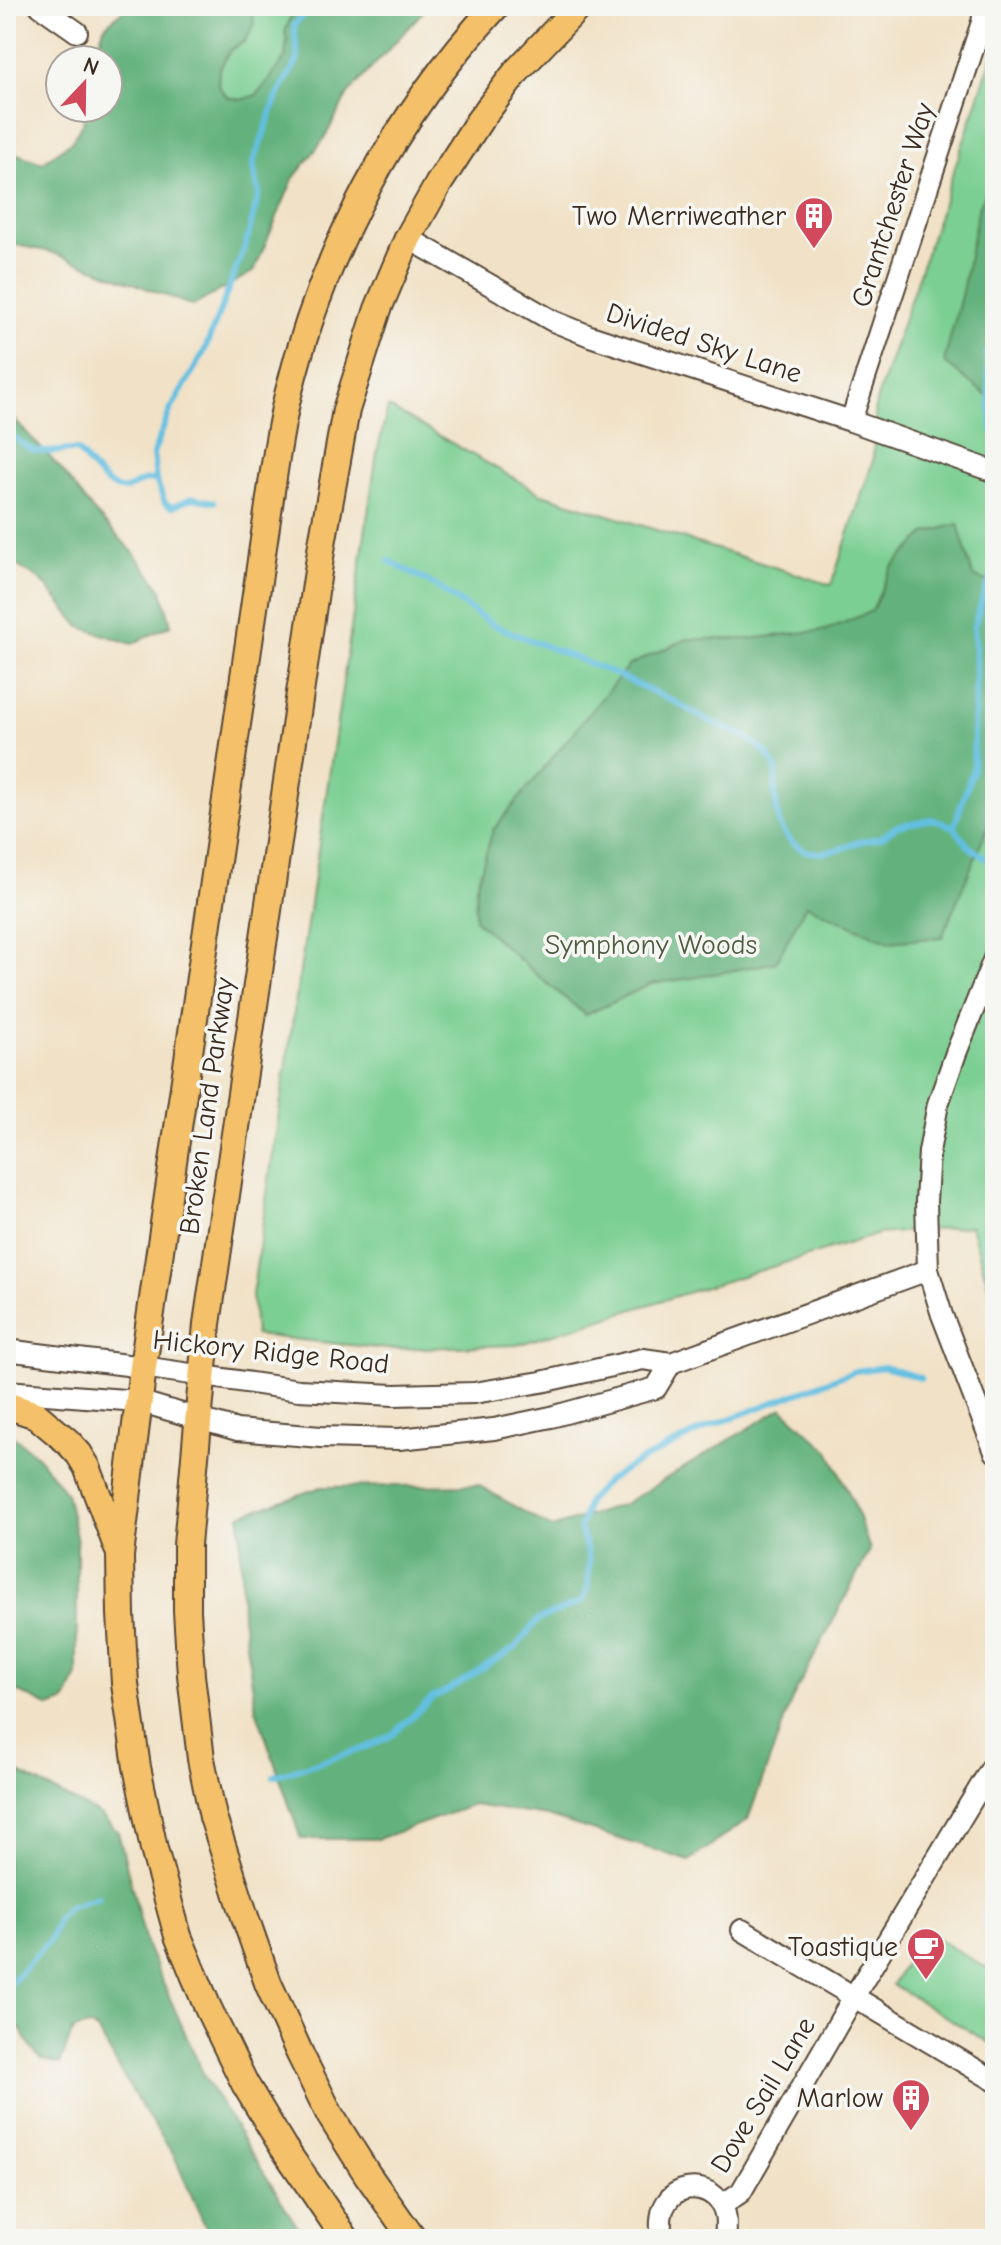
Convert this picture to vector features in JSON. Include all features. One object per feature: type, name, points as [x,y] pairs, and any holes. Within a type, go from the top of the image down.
[{"type":"main road","name":"Broken Land Parkway","points":[[346,2239],[283,2147],[245,2084],[178,1936],[154,1849],[137,1767],[125,1684],[120,1556],[138,1401],[265,533],[288,396],[309,324],[353,214],[430,85],[496,6]]},
{"type":"main road","name":"Broken Land Parkway","points":[[413,2239],[345,2139],[300,2054],[268,1983],[213,1817],[201,1759],[191,1675],[187,1545],[201,1375],[216,1261],[320,560],[346,410],[378,309],[408,238],[439,183],[479,121],[517,71],[579,6]]},
{"type":"main road","points":[[6,1405],[36,1415],[79,1454],[87,1467],[120,1556]]},
{"type":"street","points":[[40,6],[77,32]]},
{"type":"street","name":"Grantchester Way","points":[[851,421],[983,19],[982,6]]},
{"type":"street","name":"Divided Sky Lane","points":[[408,238],[553,321],[590,336],[851,421],[995,472]]},
{"type":"street","points":[[995,956],[938,1104],[929,1152],[926,1201],[928,1270],[947,1329],[995,1452]]},
{"type":"street","name":"Hickory Ridge Road","points":[[6,1350],[299,1390],[394,1395],[474,1393],[541,1382],[643,1359],[671,1363],[928,1270]]},
{"type":"street","name":"Hickory Ridge Road","points":[[6,1391],[138,1401],[237,1430],[399,1439],[494,1429],[656,1388],[671,1363]]},
{"type":"street","name":"Dove Sail Lane","points":[[722,2205],[741,2192],[995,1762]]},
{"type":"street","points":[[742,1930],[995,2081]]},
{"type":"street","name":"Dove Sail Lane","points":[[661,2239],[662,2211],[667,2201],[675,2193],[696,2188],[715,2196],[722,2205],[726,2239]]},
{"type":"green space","points":[[128,6],[251,6],[254,25],[245,41],[230,50],[219,70],[218,85],[227,97],[241,100],[257,95],[285,58],[285,32],[295,6],[428,6],[348,94],[324,139],[293,179],[254,271],[193,306],[51,252],[6,243],[6,150],[42,163],[72,141],[82,124],[124,124],[124,44],[99,44],[104,27]]},
{"type":"green space","points":[[251,6],[295,6],[285,32],[285,58],[257,95],[241,100],[227,97],[218,85],[219,70],[230,50],[245,41],[254,25]]},
{"type":"green space","name":"Symphony Woods","points":[[995,48],[995,1309],[971,1226],[879,1234],[517,1345],[387,1349],[255,1335],[252,1295],[377,453],[388,407],[542,494],[831,585],[873,461],[876,402]]},
{"type":"green space","points":[[995,179],[995,402],[944,362],[979,205]]},
{"type":"green space","points":[[6,411],[133,552],[162,590],[171,625],[132,644],[80,627],[42,581],[6,559]]},
{"type":"green space","points":[[958,524],[973,576],[995,584],[995,810],[942,937],[889,942],[806,905],[776,962],[651,984],[586,1015],[475,920],[476,887],[493,830],[629,665],[687,639],[748,639],[826,630],[872,611],[891,568],[926,533]]},
{"type":"green space","points":[[782,1408],[829,1451],[854,1504],[870,1550],[792,1699],[748,1819],[689,1861],[547,1816],[473,1805],[378,1839],[301,1839],[256,1709],[242,1617],[240,1515],[321,1487],[478,1485],[552,1528],[624,1504]]},
{"type":"green space","points":[[6,1430],[39,1458],[66,1493],[77,1541],[77,1675],[66,1701],[50,1707],[6,1686]]},
{"type":"green space","points":[[6,1766],[99,1814],[118,1832],[147,1947],[205,2078],[305,2239],[211,2239],[173,2154],[97,2030],[89,2026],[73,2030],[60,2064],[41,2059],[20,2028],[6,2023]]},
{"type":"green space","points":[[924,1931],[995,1973],[995,2046],[892,1985]]},
{"type":"waterway","points":[[156,480],[153,454],[170,411],[204,352],[246,244],[259,193],[253,164],[277,97],[298,59],[294,25],[311,6]]},
{"type":"waterway","points":[[992,429],[987,354],[995,335]]},
{"type":"waterway","points":[[6,433],[34,450],[77,450],[113,487],[126,489],[140,482],[156,480],[165,503],[172,507],[192,498],[214,502]]},
{"type":"waterway","points":[[389,561],[436,586],[493,625],[615,674],[745,736],[768,754],[776,769],[775,796],[779,824],[791,842],[805,851],[820,853],[841,849],[882,837],[897,826],[932,819],[954,827],[968,846],[995,865]]},
{"type":"waterway","points":[[954,827],[973,769],[974,626],[986,588],[995,573]]},
{"type":"waterway","points":[[274,1776],[365,1748],[392,1735],[432,1698],[515,1648],[538,1620],[583,1601],[588,1587],[589,1559],[580,1528],[588,1501],[608,1480],[706,1428],[855,1371],[884,1367],[921,1378]]},
{"type":"waterway","points":[[6,1988],[50,1940],[58,1918],[68,1907],[98,1897]]},
{"type":"place","name":"Two Merriweather","points":[[814,250]]},
{"type":"place","name":"Toastique","points":[[926,1981]]},
{"type":"place","name":"Marlow","points":[[911,2132]]}]
